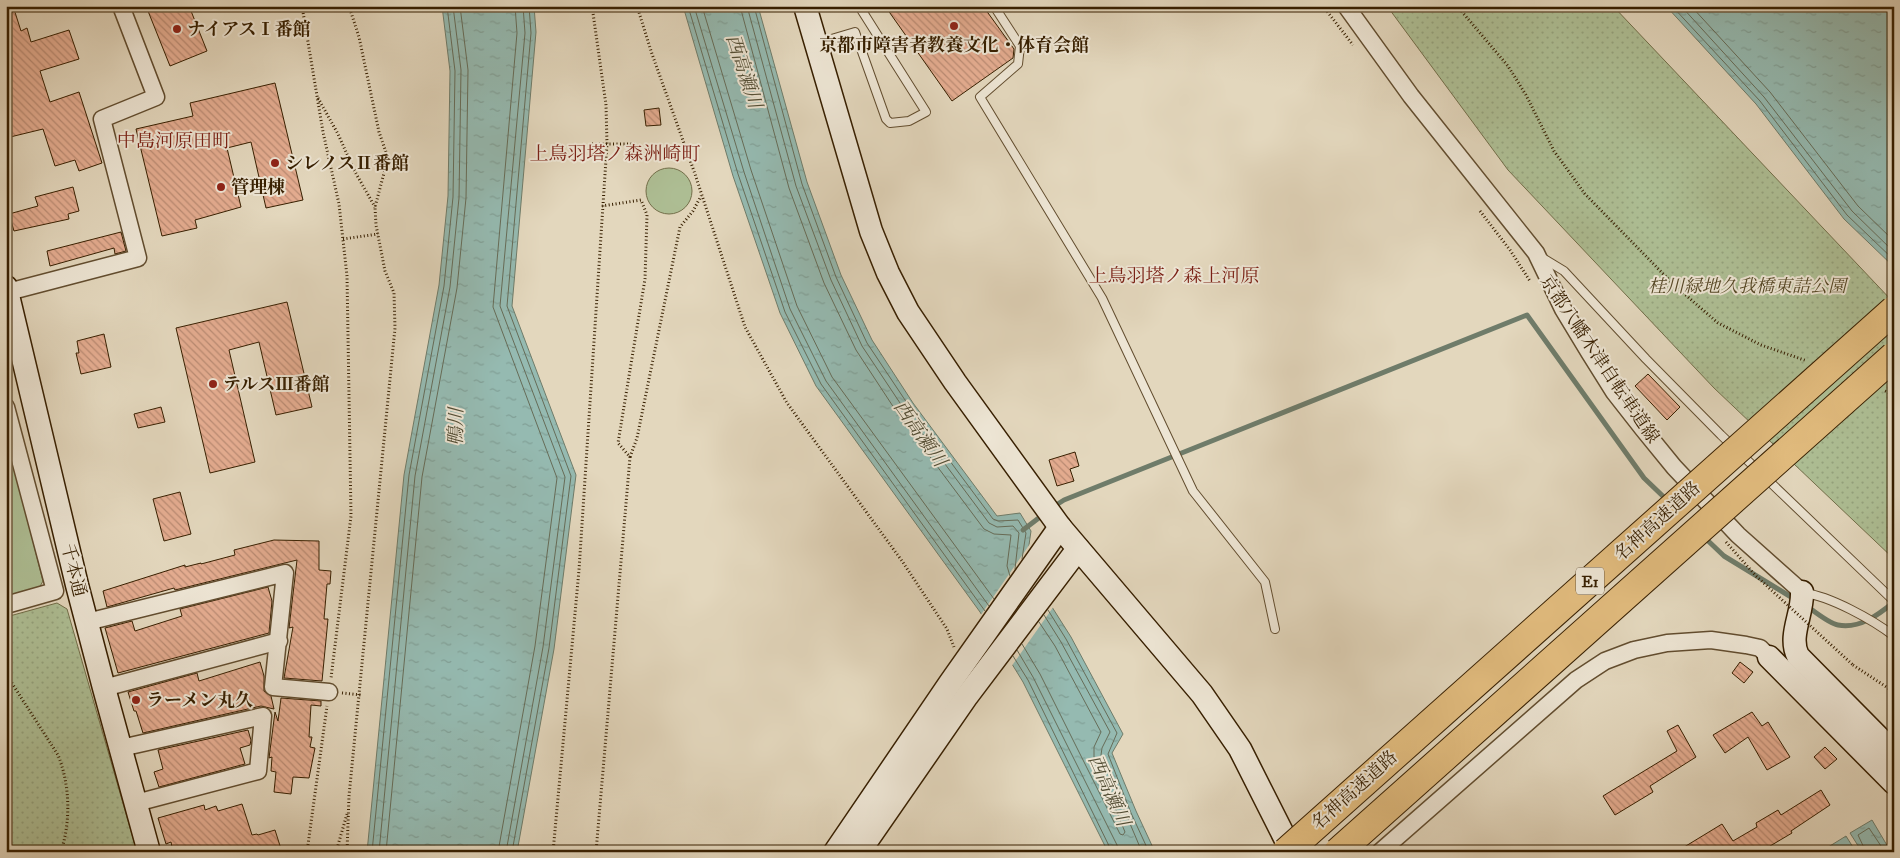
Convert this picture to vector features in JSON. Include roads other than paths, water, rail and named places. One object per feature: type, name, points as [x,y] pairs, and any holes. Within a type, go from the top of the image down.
[{"type":"highway","name":"名神高速道路","points":[[1286,852],[1894,310]]},
{"type":"highway","name":"名神高速道路","points":[[1338,852],[1894,356]]},
{"type":"street","points":[[7,289],[138,258],[102,119],[156,97],[122,6]]},
{"type":"street","points":[[805,6],[868,222],[897,292],[921,333],[1060,527],[1202,694],[1240,749],[1292,852]]},
{"type":"street","points":[[1346,6],[1411,96],[1536,254],[1563,309],[1614,392],[1674,467],[1738,535],[1802,592],[1794,641],[1798,656],[1894,753]]},
{"type":"street","name":"千本通","points":[[7,289],[87,622],[150,852]]},
{"type":"street","points":[[6,407],[55,591],[6,605]]},
{"type":"street","points":[[859,852],[959,683],[1060,527]]},
{"type":"street","points":[[835,852],[959,683],[1078,549]]},
{"type":"street","points":[[87,622],[285,573],[273,687],[329,692]]},
{"type":"street","points":[[1380,852],[1576,680],[1605,661],[1634,650],[1667,643],[1711,640],[1760,648],[1894,783]]},
{"type":"street","points":[[104,688],[279,641]]},
{"type":"street","points":[[121,748],[262,716],[258,771],[136,804]]},
{"type":"lane","points":[[816,44],[855,32],[886,119],[890,123],[909,120],[926,112],[859,6]]},
{"type":"lane","points":[[994,6],[1020,46],[1018,64],[980,96],[1102,298],[1193,491],[1265,582],[1275,629]]},
{"type":"lane","points":[[1536,254],[1564,271],[1646,359],[1721,435],[1894,601]]},
{"type":"lane","points":[[1802,592],[1814,594],[1837,603],[1894,636]]},
{"type":"water","name":"鴨川","points":[[442,6],[534,6],[536,32],[512,306],[576,475],[554,649],[517,852],[367,852],[404,475],[439,285],[448,196],[450,71]]},
{"type":"water","name":"西高瀬川","points":[[683,6],[758,6],[807,182],[841,275],[872,340],[913,403],[997,516],[1020,513],[1031,531],[1026,566],[1071,637],[1123,734],[1112,753],[1155,852],[1108,852],[1023,682],[980,612],[816,386],[780,313],[733,176]]},
{"type":"water","points":[[1666,6],[1894,6],[1894,267],[1844,219],[1756,104]]},
{"type":"water","points":[[1872,820],[1891,852],[1862,852],[1850,833]]},
{"type":"water","points":[[1846,836],[1856,852],[1827,852],[1825,849]]},
{"type":"waterway","points":[[1053,507],[1064,500],[1527,315],[1644,478],[1669,502]]},
{"type":"waterway","points":[[1023,530],[1044,514]]},
{"type":"waterway","points":[[1703,536],[1724,556],[1796,600]]},
{"type":"waterway","points":[[1808,607],[1823,618],[1838,625],[1846,626],[1868,620],[1894,602]]},
{"type":"place","name":"京都市障害者教養文化・体育会館","points":[[954,26]]},
{"type":"place","name":"ナイアスⅠ番館","points":[[177,29]]},
{"type":"place","name":"シレノスⅡ番館","points":[[275,163]]},
{"type":"place","name":"管理棟","points":[[221,187]]},
{"type":"place","name":"テルスⅢ番館","points":[[213,384]]},
{"type":"place","name":"ラーメン丸久","points":[[136,700]]},
{"type":"district","name":"中島河原田町","points":[[174,140]]},
{"type":"district","name":"上鳥羽塔ノ森洲崎町","points":[[615,153]]},
{"type":"district","name":"上鳥羽塔ノ森上河原","points":[[1174,275]]},
{"type":"park label","name":"桂川緑地久我橋東詰公園","points":[[1747,286]]}]
